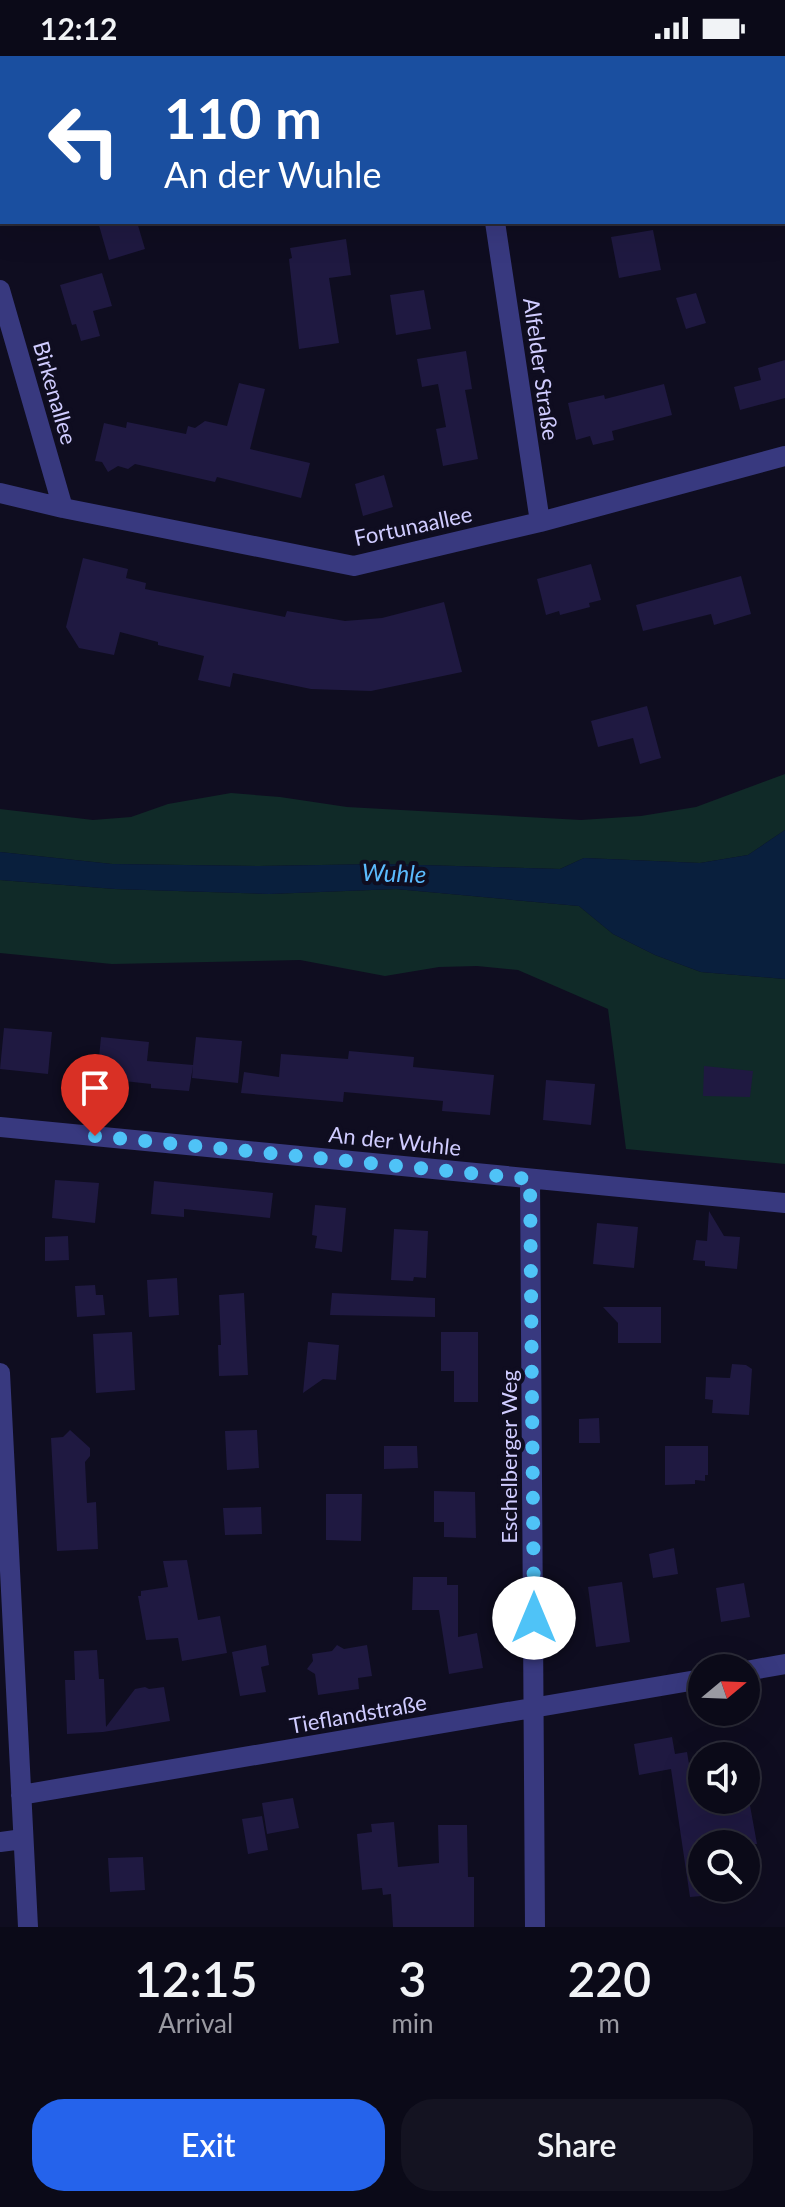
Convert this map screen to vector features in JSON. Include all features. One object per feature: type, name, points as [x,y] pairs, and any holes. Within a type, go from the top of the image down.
[{"type":"street","name":"Alfelder Straße","points":[[495,224],[540,522]]},
{"type":"street","name":"Birkenallee","points":[[0,290],[63,508]]},
{"type":"street","name":"Fortunaallee","points":[[0,493],[354,566],[540,522],[785,456]]},
{"type":"street","name":"An der Wuhle","points":[[0,1127],[785,1203]]},
{"type":"street","name":"Eschelberger Weg","points":[[530,1179],[535,1927]]},
{"type":"street","points":[[0,1376],[28,1927]]},
{"type":"street","points":[[760,1668],[785,1664]]},
{"type":"street","name":"Tieflandstraße","points":[[21,1795],[688,1682]]},
{"type":"street","points":[[0,1842],[23,1839]]},
{"type":"green space","points":[[785,774],[785,830],[748,855],[700,863],[584,858],[560,869],[383,864],[112,864],[0,852],[0,809],[93,820],[131,817],[168,804],[231,793],[347,807],[581,820],[641,816],[696,807]]},
{"type":"green space","points":[[0,880],[115,889],[269,894],[396,889],[579,906],[613,934],[655,955],[701,972],[785,979],[785,1164],[626,1149],[608,1009],[518,970],[477,966],[439,967],[385,976],[300,960],[112,964],[0,953]]},
{"type":"water","name":"Wuhle","points":[[785,830],[785,979],[701,972],[655,955],[613,934],[579,906],[396,889],[269,894],[115,889],[0,880],[0,852],[112,864],[383,864],[560,869],[584,858],[700,863],[748,855]]},
{"type":"building","points":[[99,224],[138,224],[145,249],[109,260]]},
{"type":"building","points":[[653,230],[661,270],[619,278],[611,237]]},
{"type":"building","points":[[346,239],[351,275],[329,278],[339,343],[299,349],[290,248]]},
{"type":"building","points":[[102,273],[112,306],[93,311],[100,336],[81,341],[76,324],[72,325],[60,285]]},
{"type":"building","points":[[424,290],[431,329],[396,335],[390,295]]},
{"type":"building","points":[[696,293],[706,323],[686,329],[676,298]]},
{"type":"building","points":[[466,351],[472,389],[465,390],[478,459],[443,466],[436,429],[446,427],[438,384],[422,387],[417,359]]},
{"type":"building","points":[[785,360],[785,398],[740,410],[734,387],[761,380],[758,368]]},
{"type":"building","points":[[239,383],[265,389],[250,449],[310,463],[301,498],[217,477],[215,482],[135,464],[128,469],[118,466],[108,472],[102,462],[95,461],[104,423],[126,428],[127,422],[186,434],[188,426],[195,428],[205,421],[227,426]]},
{"type":"building","points":[[664,384],[672,415],[612,431],[614,440],[593,445],[590,436],[576,440],[568,403],[604,395],[605,399]]},
{"type":"building","points":[[384,475],[393,507],[363,516],[355,484]]},
{"type":"building","points":[[83,558],[128,569],[126,578],[146,583],[145,589],[285,617],[287,611],[345,621],[382,618],[444,602],[462,672],[371,691],[311,689],[233,673],[230,687],[198,680],[204,656],[120,632],[114,655],[79,648],[66,627]]},
{"type":"building","points":[[591,564],[601,600],[589,603],[590,607],[560,615],[559,611],[546,615],[537,579]]},
{"type":"building","points":[[741,576],[751,614],[714,625],[711,614],[643,631],[636,605]]},
{"type":"building","points":[[647,706],[661,758],[640,764],[633,738],[598,747],[591,721]]},
{"type":"building","points":[[4,1028],[52,1032],[48,1074],[0,1069]]},
{"type":"building","points":[[101,1037],[149,1042],[147,1061],[193,1065],[196,1037],[242,1041],[238,1083],[192,1078],[193,1066],[189,1091],[97,1078]]},
{"type":"building","points":[[349,1051],[414,1057],[413,1067],[494,1075],[490,1115],[442,1111],[443,1101],[344,1092],[343,1102],[241,1093],[244,1072],[279,1077],[281,1054],[348,1059]]},
{"type":"building","points":[[704,1066],[753,1071],[750,1097],[703,1096]]},
{"type":"building","points":[[546,1080],[595,1084],[591,1125],[543,1120]]},
{"type":"building","points":[[55,1180],[99,1183],[95,1223],[52,1218]]},
{"type":"building","points":[[154,1181],[273,1193],[270,1218],[184,1209],[184,1217],[151,1214]]},
{"type":"building","points":[[315,1205],[346,1208],[342,1252],[315,1248],[317,1236],[312,1235]]},
{"type":"building","points":[[709,1211],[724,1236],[740,1237],[737,1269],[705,1266],[705,1261],[693,1260],[696,1240],[707,1241]]},
{"type":"building","points":[[597,1223],[638,1227],[634,1268],[593,1264]]},
{"type":"building","points":[[394,1229],[428,1231],[426,1278],[391,1280]]},
{"type":"building","points":[[68,1236],[69,1260],[45,1261],[45,1237]]},
{"type":"building","points":[[177,1278],[179,1315],[149,1317],[147,1280]]},
{"type":"building","points":[[95,1285],[96,1295],[103,1295],[105,1315],[77,1317],[75,1286]]},
{"type":"building","points":[[244,1293],[248,1375],[219,1376],[219,1295]]},
{"type":"building","points":[[332,1293],[435,1298],[435,1317],[330,1315]]},
{"type":"building","points":[[603,1307],[661,1307],[661,1343],[618,1343],[618,1323]]},
{"type":"building","points":[[132,1332],[135,1390],[96,1393],[93,1334]]},
{"type":"building","points":[[441,1332],[478,1332],[478,1402],[454,1402],[454,1371],[441,1371]]},
{"type":"building","points":[[308,1342],[339,1345],[336,1380],[323,1379],[303,1393]]},
{"type":"building","points":[[732,1364],[746,1365],[752,1369],[749,1415],[712,1413],[713,1400],[705,1399],[706,1377],[730,1378]]},
{"type":"building","points":[[599,1418],[600,1443],[579,1443],[579,1419]]},
{"type":"building","points":[[70,1430],[90,1448],[90,1456],[85,1462],[87,1503],[96,1502],[98,1549],[57,1551],[51,1438],[63,1437]]},
{"type":"building","points":[[257,1430],[259,1468],[227,1470],[225,1431]]},
{"type":"building","points":[[384,1446],[417,1446],[418,1468],[384,1469]]},
{"type":"building","points":[[665,1446],[708,1446],[708,1475],[705,1475],[705,1481],[665,1485]]},
{"type":"building","points":[[434,1491],[475,1492],[476,1538],[444,1537],[444,1522],[434,1522]]},
{"type":"building","points":[[326,1494],[362,1494],[361,1541],[326,1540]]},
{"type":"building","points":[[261,1507],[262,1534],[225,1535],[223,1508]]},
{"type":"building","points":[[674,1548],[678,1574],[653,1578],[649,1554]]},
{"type":"building","points":[[187,1560],[198,1620],[220,1616],[227,1653],[182,1661],[178,1638],[146,1640],[138,1596],[141,1596],[141,1591],[168,1587],[163,1561]]},
{"type":"building","points":[[413,1577],[447,1577],[447,1585],[458,1585],[458,1637],[477,1633],[483,1668],[449,1674],[439,1610],[412,1610]]},
{"type":"building","points":[[622,1582],[630,1642],[596,1647],[588,1587]]},
{"type":"building","points":[[744,1583],[750,1617],[721,1622],[716,1588]]},
{"type":"building","points":[[266,1645],[269,1665],[261,1667],[266,1692],[240,1696],[232,1652]]},
{"type":"building","points":[[337,1645],[344,1649],[367,1645],[372,1676],[358,1678],[359,1689],[318,1695],[315,1674],[307,1669],[313,1661],[312,1654],[332,1651]]},
{"type":"building","points":[[97,1650],[99,1679],[104,1679],[106,1727],[135,1689],[145,1687],[164,1687],[170,1721],[103,1732],[67,1734],[65,1680],[75,1680],[74,1651]]},
{"type":"building","points":[[672,1737],[675,1754],[687,1752],[688,1814],[752,1814],[754,1830],[688,1830],[688,1884],[671,1769],[639,1775],[634,1744]]},
{"type":"building","points":[[293,1798],[299,1828],[267,1834],[262,1803]]},
{"type":"building","points":[[262,1816],[268,1850],[248,1854],[242,1819]]},
{"type":"building","points":[[394,1822],[398,1867],[439,1863],[438,1825],[467,1825],[468,1877],[474,1877],[474,1927],[393,1927],[391,1894],[383,1895],[382,1888],[362,1890],[357,1834],[372,1832],[371,1824]]},
{"type":"building","points":[[143,1857],[145,1890],[110,1892],[108,1858]]},
{"type":"route","points":[[95,1136],[530,1179],[534,1618]]}]
